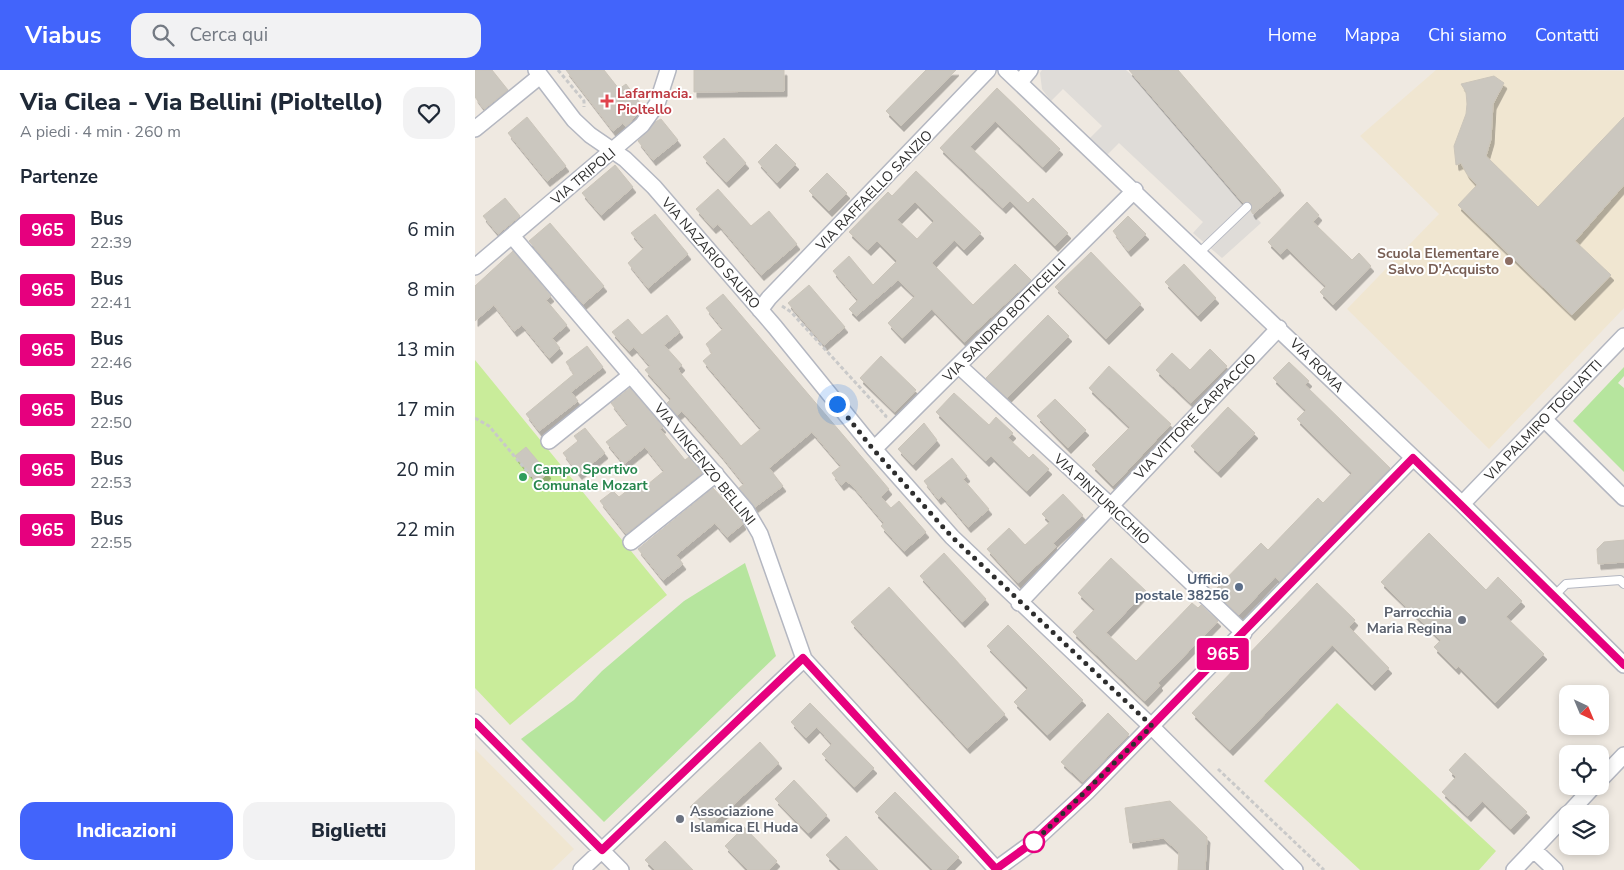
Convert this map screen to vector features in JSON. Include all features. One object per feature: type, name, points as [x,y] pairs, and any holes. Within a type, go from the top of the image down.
[{"type":"street","name":"VIA TRIPOLI","points":[[475,267],[642,125],[654,110],[668,70]]},
{"type":"street","name":"VIA RAFFAELLO SANZIO","points":[[760,310],[769,298],[988,70]]},
{"type":"street","name":"VIA ROMA","points":[[1006,70],[1135,190],[1462,504],[1624,665]]},
{"type":"street","points":[[1020,82],[1030,70]]},
{"type":"street","name":"VIA NAZARIO SAURO","points":[[538,73],[574,120],[590,136],[613,150],[654,187],[879,444],[952,537],[1019,603],[1152,726],[1295,870]]},
{"type":"street","points":[[475,129],[538,73]]},
{"type":"street","name":"VIA SANDRO BOTTICELLI","points":[[879,444],[1135,190]]},
{"type":"street","name":"VIA VINCENZO BELLINI","points":[[512,236],[746,510],[760,534],[803,658],[996,870]]},
{"type":"street","name":"VIA VITTORE CARPACCIO","points":[[1019,603],[1279,328]]},
{"type":"street","name":"VIA PALMIRO TOGLIATTI","points":[[1462,504],[1624,336]]},
{"type":"street","name":"VIA PINTURICCHIO","points":[[959,366],[1111,505],[1244,633]]},
{"type":"street","points":[[549,441],[631,375]]},
{"type":"street","points":[[1544,419],[1624,498]]},
{"type":"street","points":[[996,870],[1051,826],[1244,633],[1413,458]]},
{"type":"street","points":[[631,542],[716,474]]},
{"type":"street","points":[[581,870],[803,658]]},
{"type":"street","points":[[475,722],[621,870]]},
{"type":"street","points":[[1609,771],[1624,755]]},
{"type":"street","points":[[1576,805],[1586,795]]},
{"type":"street","points":[[1514,870],[1559,824]]},
{"type":"street","points":[[1534,850],[1555,870]]},
{"type":"lane","points":[[1199,252],[1247,207]]},
{"type":"lane","points":[[1554,596],[1566,584],[1620,580],[1624,584]]},
{"type":"path","points":[[558,70],[584,101],[584,110]]},
{"type":"path","points":[[769,298],[791,312],[885,416],[879,444]]},
{"type":"path","points":[[475,418],[489,426],[537,483]]},
{"type":"path","points":[[1212,763],[1325,870]]},
{"type":"shaded area","points":[[1042,70],[1126,70],[1261,223],[1222,258],[1193,233],[1203,222],[1119,143],[1102,160],[1085,143],[1102,126],[1063,89],[1051,101],[1042,89],[1040,73]]},
{"type":"shaded area","name":"Scuola Elementare Salvo D'Acquisto","points":[[1436,70],[1624,71],[1624,308],[1489,449],[1347,309],[1439,214],[1360,136]]},
{"type":"shaded area","points":[[475,749],[574,849],[552,870],[475,870]]},
{"type":"green space","name":"Campo Sportivo Comunale Mozart","points":[[475,360],[667,595],[510,725],[475,688]]},
{"type":"green space","points":[[1624,367],[1624,376],[1618,383],[1624,388],[1624,472],[1573,421]]},
{"type":"green space","points":[[745,563],[776,656],[604,822],[521,739],[574,700],[602,671],[684,601]]},
{"type":"green space","points":[[1337,703],[1496,851],[1479,870],[1360,870],[1264,781]]},
{"type":"building","points":[[475,70],[492,70],[508,90],[484,109],[475,97]]},
{"type":"building","points":[[566,70],[604,70],[619,89],[626,84],[643,107],[626,127],[623,123],[613,131]]},
{"type":"building","points":[[694,70],[784,70],[784,91],[694,92]]},
{"type":"building","points":[[926,70],[956,70],[901,126],[886,111]]},
{"type":"building","points":[[1129,70],[1178,70],[1281,190],[1253,214],[1251,204],[1243,203]]},
{"type":"building","points":[[1494,76],[1504,83],[1493,104],[1491,139],[1486,156],[1538,207],[1624,117],[1624,185],[1575,241],[1611,275],[1572,315],[1458,205],[1477,185],[1467,174],[1461,163],[1456,165],[1454,146],[1466,114],[1467,104],[1466,92],[1461,84]]},
{"type":"building","points":[[997,88],[1060,149],[1043,167],[995,121],[970,147],[1028,203],[1033,198],[1068,233],[1055,246],[1010,201],[1003,208],[940,148]]},
{"type":"building","points":[[527,117],[566,166],[547,181],[508,133]]},
{"type":"building","points":[[661,119],[678,140],[653,160],[638,141],[655,122]]},
{"type":"building","points":[[724,138],[746,163],[726,182],[703,157]]},
{"type":"building","points":[[776,144],[796,164],[777,183],[758,162]]},
{"type":"building","points":[[615,165],[633,187],[601,215],[582,193]]},
{"type":"building","points":[[916,171],[981,233],[964,250],[954,240],[932,263],[973,305],[1015,264],[1031,280],[964,342],[932,309],[902,338],[888,323],[915,296],[898,280],[856,316],[849,309],[858,300],[833,271],[849,256],[873,285],[897,261],[877,241],[868,250],[849,232],[888,192],[892,196]],"holes":[[[915,202],[934,221],[917,239],[897,220]]]},
{"type":"building","points":[[827,173],[847,193],[829,211],[809,191]]},
{"type":"building","points":[[718,189],[751,226],[769,211],[797,244],[761,275],[718,224],[713,228],[696,209]]},
{"type":"building","points":[[505,198],[520,216],[498,234],[483,216]]},
{"type":"building","points":[[1307,202],[1319,215],[1313,222],[1352,260],[1359,253],[1371,266],[1333,305],[1320,292],[1326,286],[1287,248],[1280,254],[1268,242]]},
{"type":"building","points":[[655,214],[688,254],[648,288],[628,263],[644,248],[631,233]]},
{"type":"building","points":[[1128,216],[1146,234],[1128,251],[1113,231]]},
{"type":"building","points":[[550,223],[604,286],[583,304],[529,241]]},
{"type":"building","points":[[513,251],[551,296],[546,300],[567,325],[552,338],[560,348],[549,358],[522,325],[514,331],[494,305],[475,321],[475,286]]},
{"type":"building","points":[[1091,252],[1141,304],[1106,339],[1055,287]]},
{"type":"building","points":[[1184,264],[1216,298],[1198,316],[1165,282]]},
{"type":"building","points":[[809,285],[845,327],[824,345],[788,303]]},
{"type":"building","points":[[723,294],[889,489],[881,497],[891,508],[899,501],[926,532],[904,551],[881,526],[884,523],[852,485],[846,481],[841,485],[832,473],[841,466],[812,432],[769,468],[783,486],[755,507],[739,488],[744,484],[720,454],[682,411],[677,415],[667,403],[671,399],[645,370],[650,366],[634,347],[629,351],[612,332],[628,319],[642,335],[667,315],[680,332],[664,345],[682,365],[678,369],[681,374],[741,446],[761,429],[703,361],[712,353],[706,344],[723,329],[706,308]]},
{"type":"building","points":[[1048,315],[1069,336],[1007,398],[986,378]]},
{"type":"building","points":[[587,346],[603,367],[571,392],[578,401],[539,431],[526,414],[574,374],[566,362]]},
{"type":"building","points":[[1210,349],[1227,366],[1191,403],[1156,370],[1172,353],[1190,370]]},
{"type":"building","points":[[881,356],[916,390],[895,412],[860,378]]},
{"type":"building","points":[[1289,362],[1309,381],[1305,385],[1390,468],[1280,581],[1275,577],[1239,615],[1214,591],[1261,543],[1268,550],[1318,498],[1323,503],[1352,473],[1297,419],[1306,410],[1273,378]]},
{"type":"building","points":[[1109,366],[1171,424],[1113,486],[1092,465],[1130,427],[1089,388]]},
{"type":"building","points":[[630,388],[663,427],[660,429],[685,460],[689,457],[702,473],[626,534],[600,501],[613,491],[619,497],[637,483],[642,489],[664,471],[645,447],[624,464],[606,442],[628,425],[611,403]]},
{"type":"building","points":[[954,393],[989,425],[996,417],[1013,433],[1008,438],[1029,458],[1033,454],[1049,469],[1027,491],[991,456],[986,461],[936,412]]},
{"type":"building","points":[[1055,399],[1086,430],[1068,448],[1037,416]]},
{"type":"building","points":[[1228,407],[1255,433],[1218,472],[1191,446]]},
{"type":"building","points":[[924,423],[937,440],[913,465],[898,449]]},
{"type":"building","points":[[585,428],[605,453],[579,474],[563,453],[578,441],[574,436]]},
{"type":"building","points":[[526,447],[548,473],[537,483],[515,456]]},
{"type":"building","points":[[952,458],[967,476],[963,479],[989,509],[968,527],[942,496],[938,499],[924,481]]},
{"type":"building","points":[[713,488],[738,515],[743,524],[727,537],[715,523],[676,555],[683,564],[663,580],[638,549]]},
{"type":"building","points":[[1063,494],[1083,515],[1053,543],[1056,547],[1018,583],[987,549],[1009,528],[1025,545],[1050,522],[1042,514]]},
{"type":"building","name":"Parrocchia Maria Regina","points":[[1429,533],[1486,590],[1498,577],[1522,601],[1506,617],[1544,654],[1495,703],[1458,666],[1456,669],[1434,647],[1441,640],[1381,582]]},
{"type":"building","points":[[1624,540],[1624,562],[1598,564],[1597,549],[1604,542]]},
{"type":"building","points":[[944,553],[986,599],[962,622],[920,576]]},
{"type":"building","points":[[1111,558],[1146,591],[1106,633],[1136,661],[1192,603],[1198,608],[1201,605],[1218,621],[1158,683],[1160,685],[1145,701],[1073,632],[1095,609],[1078,593]]},
{"type":"building","points":[[1317,583],[1355,620],[1349,627],[1389,668],[1372,685],[1332,645],[1230,750],[1192,713]]},
{"type":"building","points":[[889,587],[1005,714],[967,748],[851,622]]},
{"type":"building","points":[[1008,625],[1083,700],[1047,735],[1014,702],[1028,688],[987,646]]},
{"type":"building","points":[[810,703],[874,768],[854,787],[822,754],[832,744],[817,727],[806,738],[791,722]]},
{"type":"building","points":[[1108,713],[1129,734],[1083,782],[1061,762]]},
{"type":"building","points":[[760,742],[779,763],[709,827],[690,807]]},
{"type":"building","points":[[1465,753],[1527,812],[1511,829],[1482,801],[1468,816],[1442,792],[1456,777],[1449,770]]},
{"type":"building","points":[[794,780],[827,815],[808,833],[775,799]]},
{"type":"building","points":[[895,792],[959,857],[946,870],[933,870],[875,812]]},
{"type":"building","points":[[1170,801],[1207,837],[1205,870],[1178,870],[1179,852],[1163,838],[1130,843],[1125,808]]},
{"type":"building","points":[[744,827],[777,861],[769,870],[748,870],[725,846]]},
{"type":"building","points":[[846,836],[878,870],[841,870],[826,855]]},
{"type":"building","points":[[665,841],[693,870],[655,870],[645,860]]},
{"type":"bus line","name":"965","points":[[475,722],[602,850],[803,658],[996,869],[1032,843],[1087,792],[1413,458],[1624,665]]},
{"type":"place","name":"Lafarmacia. Pioltello","points":[[607,101]]},
{"type":"place","name":"Scuola Elementare Salvo D'Acquisto","points":[[1509,261]]},
{"type":"place","name":"Campo Sportivo Comunale Mozart","points":[[523,477]]},
{"type":"place","name":"Ufficio postale 38256","points":[[1239,587]]},
{"type":"place","name":"Parrocchia Maria Regina","points":[[1462,620]]},
{"type":"place","name":"Associazione Islamica El Huda","points":[[680,819]]},
{"type":"route","points":[[837,404],[873,449],[952,537],[1019,603],[1152,726],[1034,842]]}]
